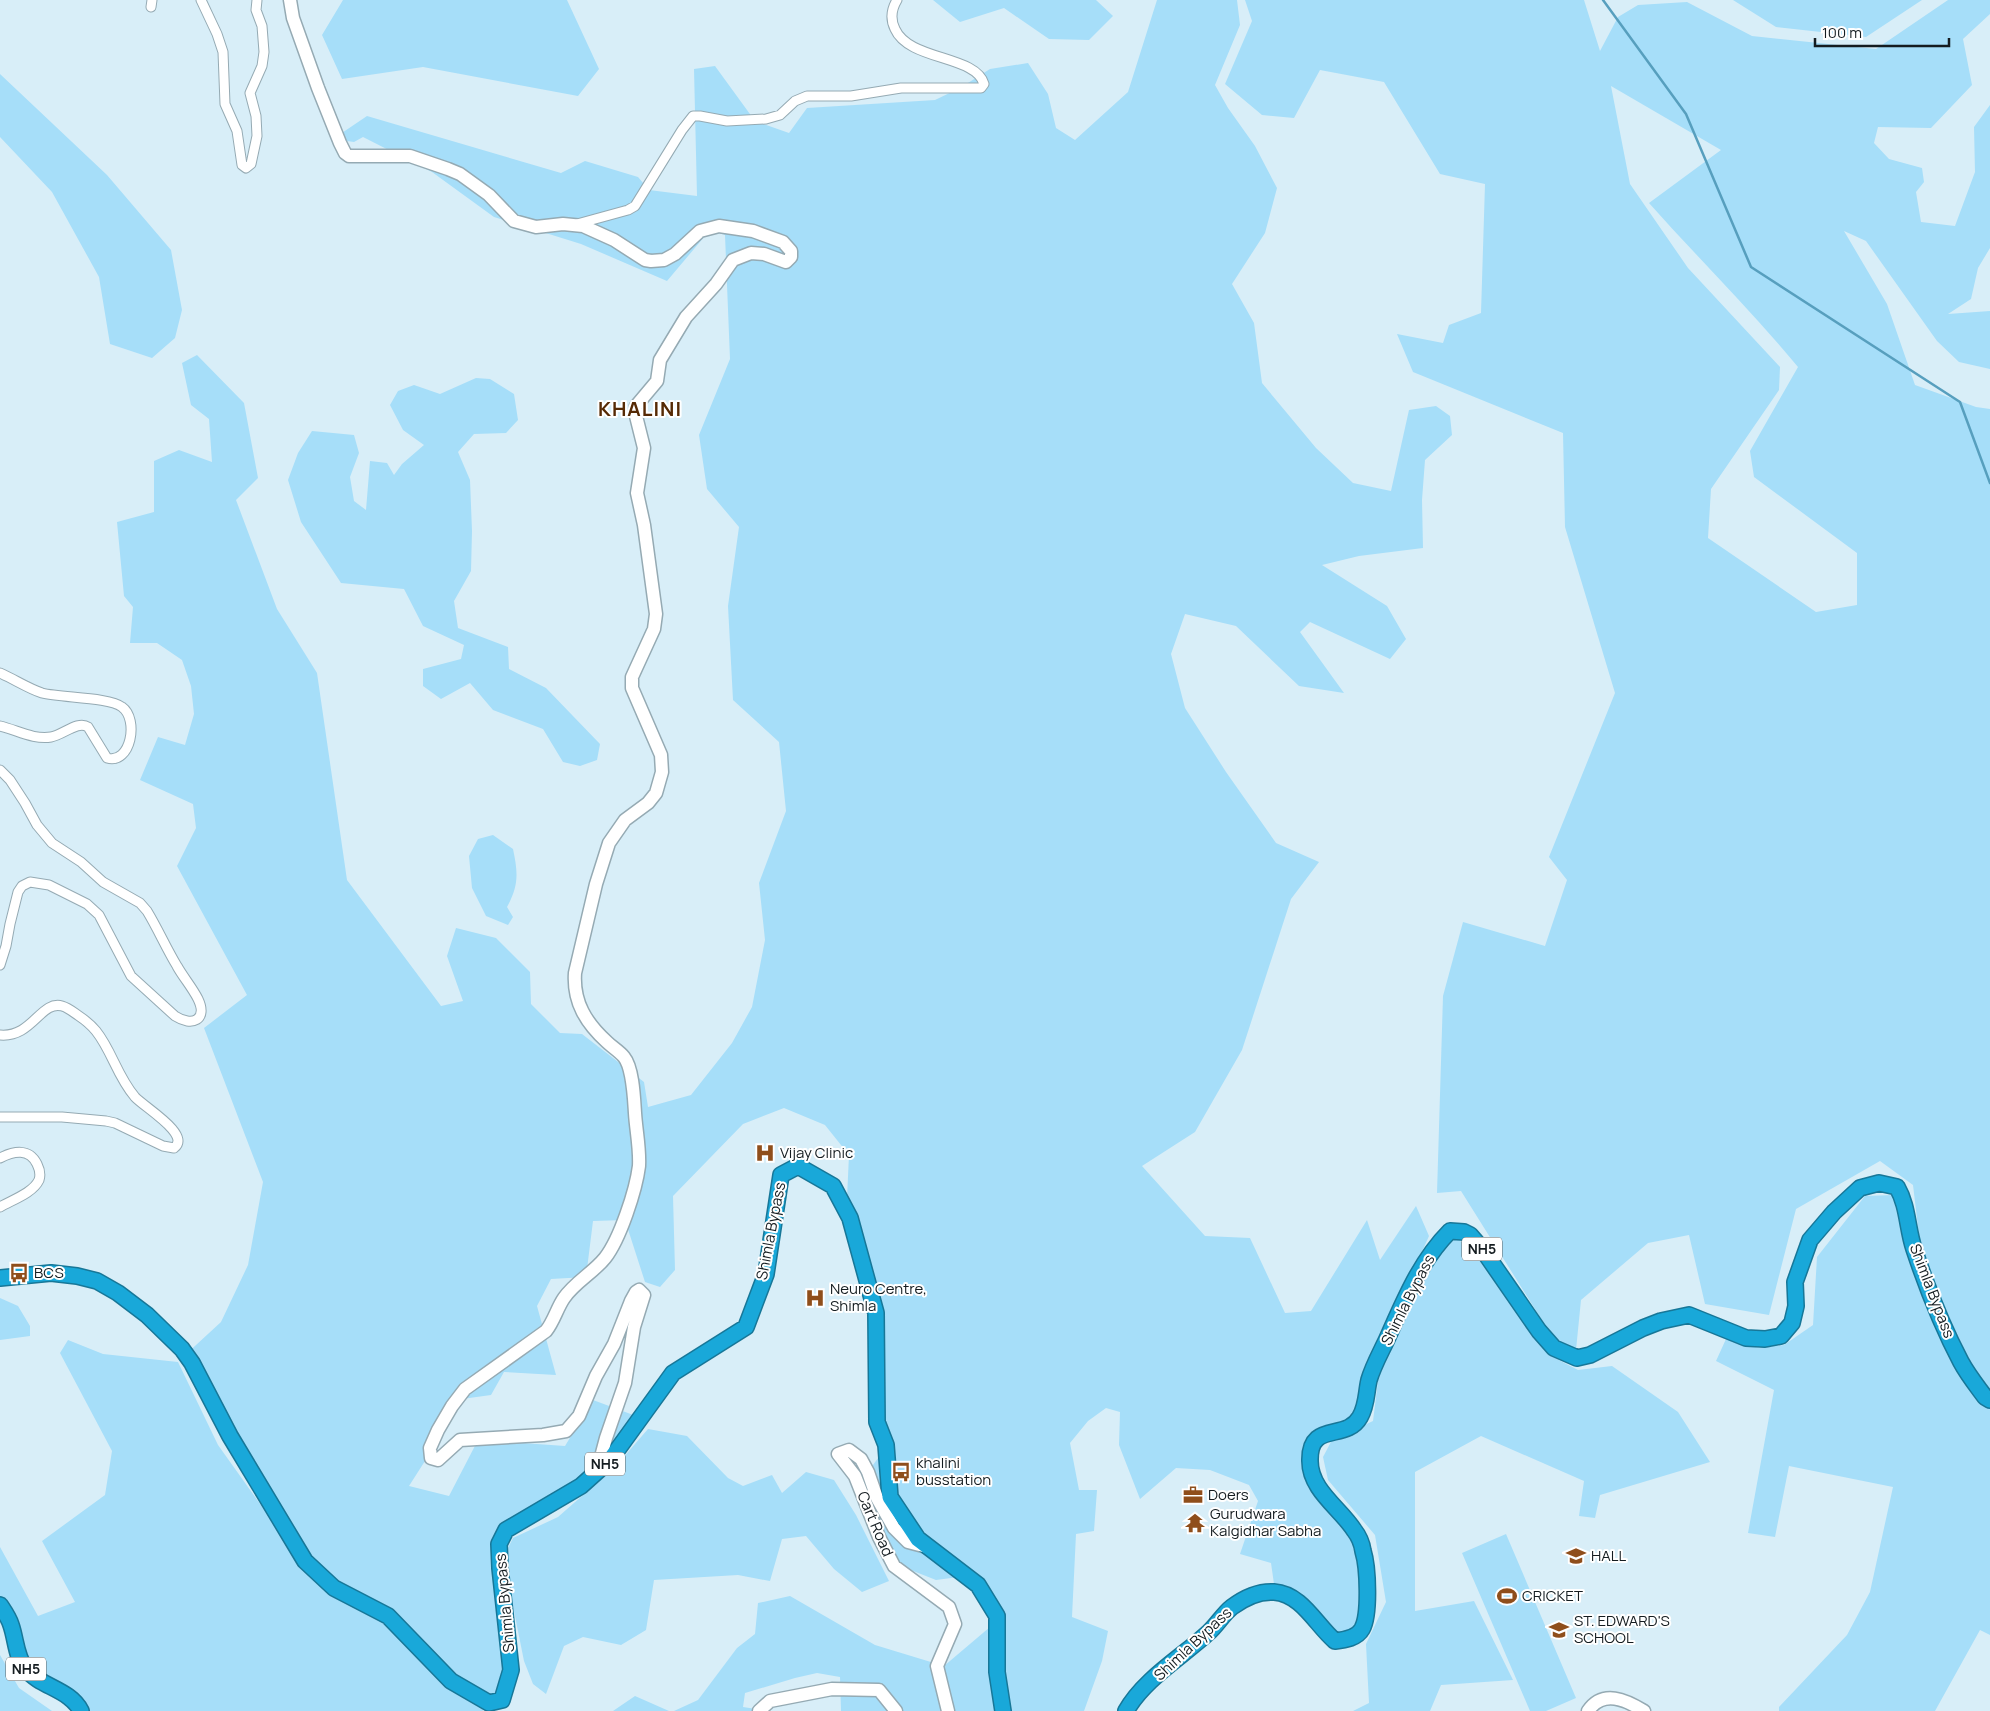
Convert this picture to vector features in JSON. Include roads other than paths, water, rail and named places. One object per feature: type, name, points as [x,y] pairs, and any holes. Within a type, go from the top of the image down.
[{"type":"highway","name":"Shimla Bypass","points":[[0,1278],[51,1273],[77,1276],[96,1281],[118,1293],[148,1315],[182,1349],[192,1363],[230,1436],[305,1561],[334,1588],[388,1616],[451,1681],[488,1703],[502,1700],[511,1670],[499,1544],[506,1530],[581,1486],[610,1460],[673,1373],[746,1327],[766,1274],[781,1176],[798,1166],[833,1186],[850,1218],[876,1313],[876,1422],[886,1445],[890,1498],[918,1539],[978,1586],[997,1616],[997,1672],[1003,1711]]},
{"type":"highway","name":"Shimla Bypass","points":[[1126,1711],[1133,1699],[1184,1652],[1209,1632],[1231,1607],[1254,1594],[1275,1592],[1292,1598],[1306,1609],[1326,1633],[1336,1641],[1350,1639],[1362,1630],[1367,1615],[1363,1550],[1354,1530],[1316,1483],[1310,1462],[1312,1443],[1322,1434],[1334,1433],[1356,1424],[1366,1408],[1369,1380],[1410,1290],[1435,1246],[1450,1231],[1464,1232],[1470,1235],[1483,1250],[1539,1331],[1554,1348],[1577,1358],[1590,1355],[1661,1321],[1689,1315],[1746,1338],[1765,1339],[1781,1336],[1792,1323],[1796,1306],[1795,1282],[1810,1240],[1834,1212],[1860,1188],[1879,1183],[1897,1187],[1904,1198],[1913,1245],[1923,1278],[1942,1323],[1962,1364],[1985,1397],[1990,1400]]},
{"type":"highway","name":"NH5","points":[[0,1605],[11,1623],[20,1660],[24,1667],[31,1674],[70,1698],[81,1711]]},
{"type":"street","points":[[201,0],[222,47],[225,104],[237,130],[242,151],[242,165],[246,168],[251,164],[257,136],[256,116],[250,93],[262,66],[264,52],[262,26],[256,10],[257,0]]},
{"type":"street","points":[[290,0],[293,18],[318,88],[346,154],[354,157],[415,158],[460,174],[489,195],[514,221],[536,227],[563,224],[593,230],[651,262],[664,260],[675,254],[700,231],[719,226],[747,229],[777,240],[787,245],[792,255],[786,262],[764,254],[751,253],[733,260],[716,284],[686,316],[660,360],[655,383],[635,411],[644,448],[637,493],[644,525],[656,614],[654,629],[632,677],[632,688],[661,755],[662,772],[656,793],[648,803],[625,820],[609,843],[596,884],[575,973],[574,985],[577,1002],[581,1011],[600,1036],[623,1056],[632,1083],[639,1164],[628,1205],[616,1239],[604,1260],[568,1293],[553,1321],[541,1337],[465,1389],[448,1414],[429,1452],[431,1458],[438,1460],[458,1442],[463,1440],[543,1435],[566,1431],[579,1416],[596,1376],[614,1344],[634,1296],[639,1290],[644,1294],[634,1327],[625,1383],[606,1438],[597,1472]]},
{"type":"street","points":[[574,225],[628,210],[635,206],[682,130],[693,116],[727,121],[766,119],[780,114],[795,101],[807,96],[851,96],[901,88],[981,88],[984,84],[975,72],[960,64],[913,48],[901,39],[896,32],[892,20],[893,7],[897,0]]},
{"type":"street","points":[[0,673],[41,692],[107,702],[121,706],[130,718],[130,738],[128,746],[119,756],[115,759],[110,759],[106,758],[88,728],[84,725],[77,726],[60,735],[49,737],[28,735],[0,726]]},
{"type":"street","points":[[0,770],[10,780],[37,825],[52,843],[81,862],[103,882],[140,903],[198,999],[201,1013],[198,1019],[192,1022],[175,1016],[131,976],[99,915],[87,904],[49,885],[30,882],[22,886],[18,892],[0,965]]},
{"type":"street","points":[[0,1035],[10,1036],[23,1031],[51,1006],[57,1005],[70,1009],[94,1029],[126,1086],[144,1106],[174,1130],[179,1141],[178,1145],[174,1148],[163,1146],[115,1123],[106,1121],[62,1117],[0,1117]]},
{"type":"street","points":[[0,1158],[16,1152],[24,1152],[35,1160],[40,1172],[35,1186],[0,1207]]},
{"type":"street","name":"Cart Road","points":[[928,1547],[908,1542],[894,1528],[877,1498],[868,1472],[861,1460],[849,1450],[838,1454],[855,1476],[878,1537],[894,1566],[949,1607],[955,1624],[937,1666],[948,1711]]},
{"type":"street","points":[[759,1711],[770,1701],[832,1689],[879,1690],[896,1711]]},
{"type":"street","points":[[1588,1711],[1592,1705],[1609,1697],[1627,1701],[1644,1711]]},
{"type":"waterway","points":[[1603,0],[1686,114],[1751,267],[1960,402],[1990,483]]},
{"type":"place","name":"Vijay Clinic","points":[[765,1153]]},
{"type":"place","name":"BCS","points":[[19,1273]]},
{"type":"place","name":"Neuro Centre, Shimla","points":[[815,1298]]},
{"type":"place","name":"khalini busstation","points":[[901,1472]]},
{"type":"place","name":"Doers","points":[[1193,1495]]},
{"type":"place","name":"Gurudwara Kalgidhar Sabha","points":[[1195,1523]]},
{"type":"place","name":"HALL","points":[[1576,1556]]},
{"type":"place","name":"CRICKET","points":[[1507,1596]]},
{"type":"place","name":"ST. EDWARD'S SCHOOL","points":[[1559,1630]]},
{"type":"district","name":"KHALINI","points":[[640,409]]}]
